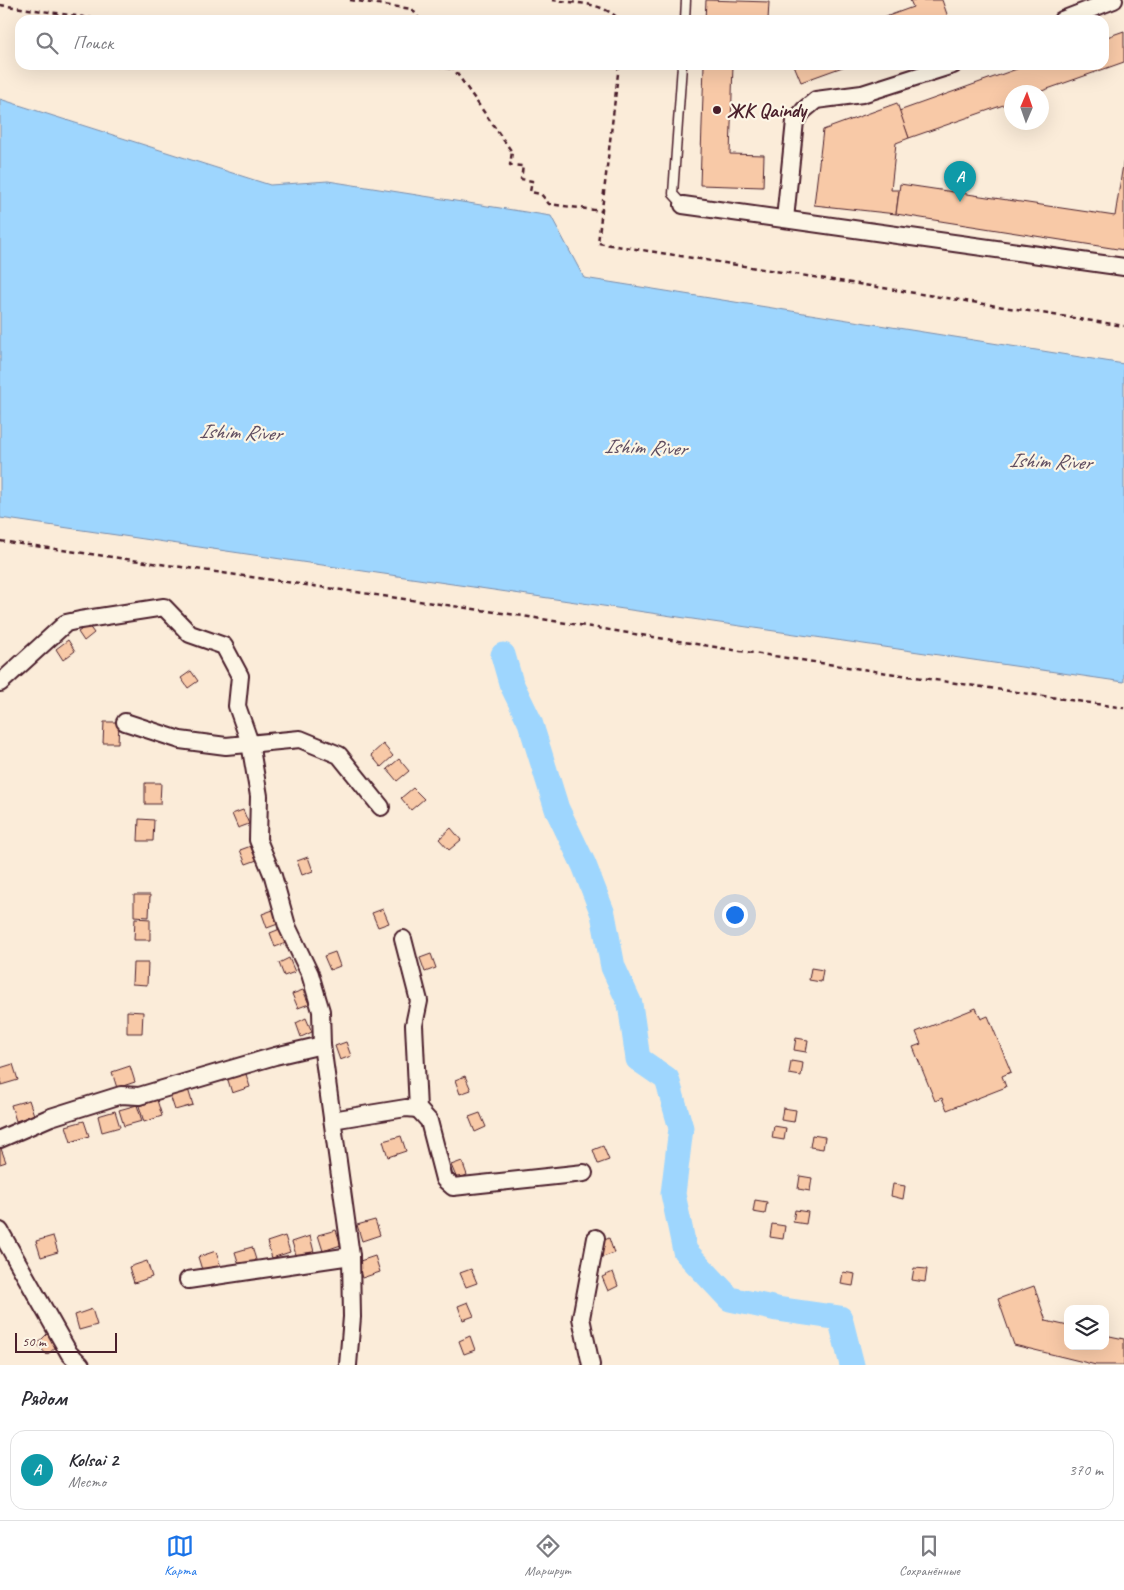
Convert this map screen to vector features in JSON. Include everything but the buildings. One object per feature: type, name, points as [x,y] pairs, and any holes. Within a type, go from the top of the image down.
[{"type":"street","points":[[1075,15],[1114,0]]},
{"type":"street","points":[[785,219],[795,121],[804,110],[816,100],[862,94],[937,70]]},
{"type":"street","points":[[683,205],[1124,267]]},
{"type":"street","points":[[0,684],[66,623],[164,607],[190,634],[224,646],[240,676],[237,706],[250,743],[259,796],[258,840],[273,876],[287,926],[310,974],[321,1011],[322,1045],[351,1256],[352,1317],[348,1365]]},
{"type":"street","points":[[125,722],[180,740],[226,746],[300,739],[339,755],[381,807]]},
{"type":"street","points":[[403,939],[419,1001],[414,1025],[418,1109],[429,1121],[444,1179],[453,1187],[584,1173]]},
{"type":"street","points":[[0,1139],[51,1117],[121,1095],[139,1096],[275,1056],[322,1045]]},
{"type":"street","points":[[332,1120],[406,1108],[418,1109]]},
{"type":"street","points":[[0,1231],[69,1353],[81,1365]]},
{"type":"street","points":[[591,1365],[581,1318],[596,1238]]},
{"type":"street","points":[[188,1280],[351,1256]]},
{"type":"lane","points":[[685,15],[686,0]]},
{"type":"lane","points":[[682,70],[673,194],[683,205]]},
{"type":"path","points":[[350,0],[412,9],[416,15]]},
{"type":"path","points":[[552,0],[597,7],[613,12],[615,15]]},
{"type":"path","points":[[0,5],[70,15]]},
{"type":"path","points":[[455,70],[512,152],[510,165],[522,166],[521,179],[532,181],[530,192],[541,194],[549,204],[602,211]]},
{"type":"path","points":[[618,70],[598,243],[1124,326]]},
{"type":"path","points":[[0,540],[523,616],[1124,708]]},
{"type":"water","name":"Ishim River","points":[[0,99],[270,185],[328,181],[551,216],[584,278],[1124,364],[1124,682],[0,518]]},
{"type":"waterway","points":[[503,655],[511,683],[530,722],[557,809],[584,865],[603,914],[613,967],[630,1004],[638,1059],[667,1079],[681,1128],[673,1194],[685,1251],[730,1299],[777,1309],[840,1318],[852,1365]]},
{"type":"place","name":"ЖК Qaindy","points":[[717,110]]},
{"type":"place","name":"Kolsai 2","points":[[960,202]]}]
